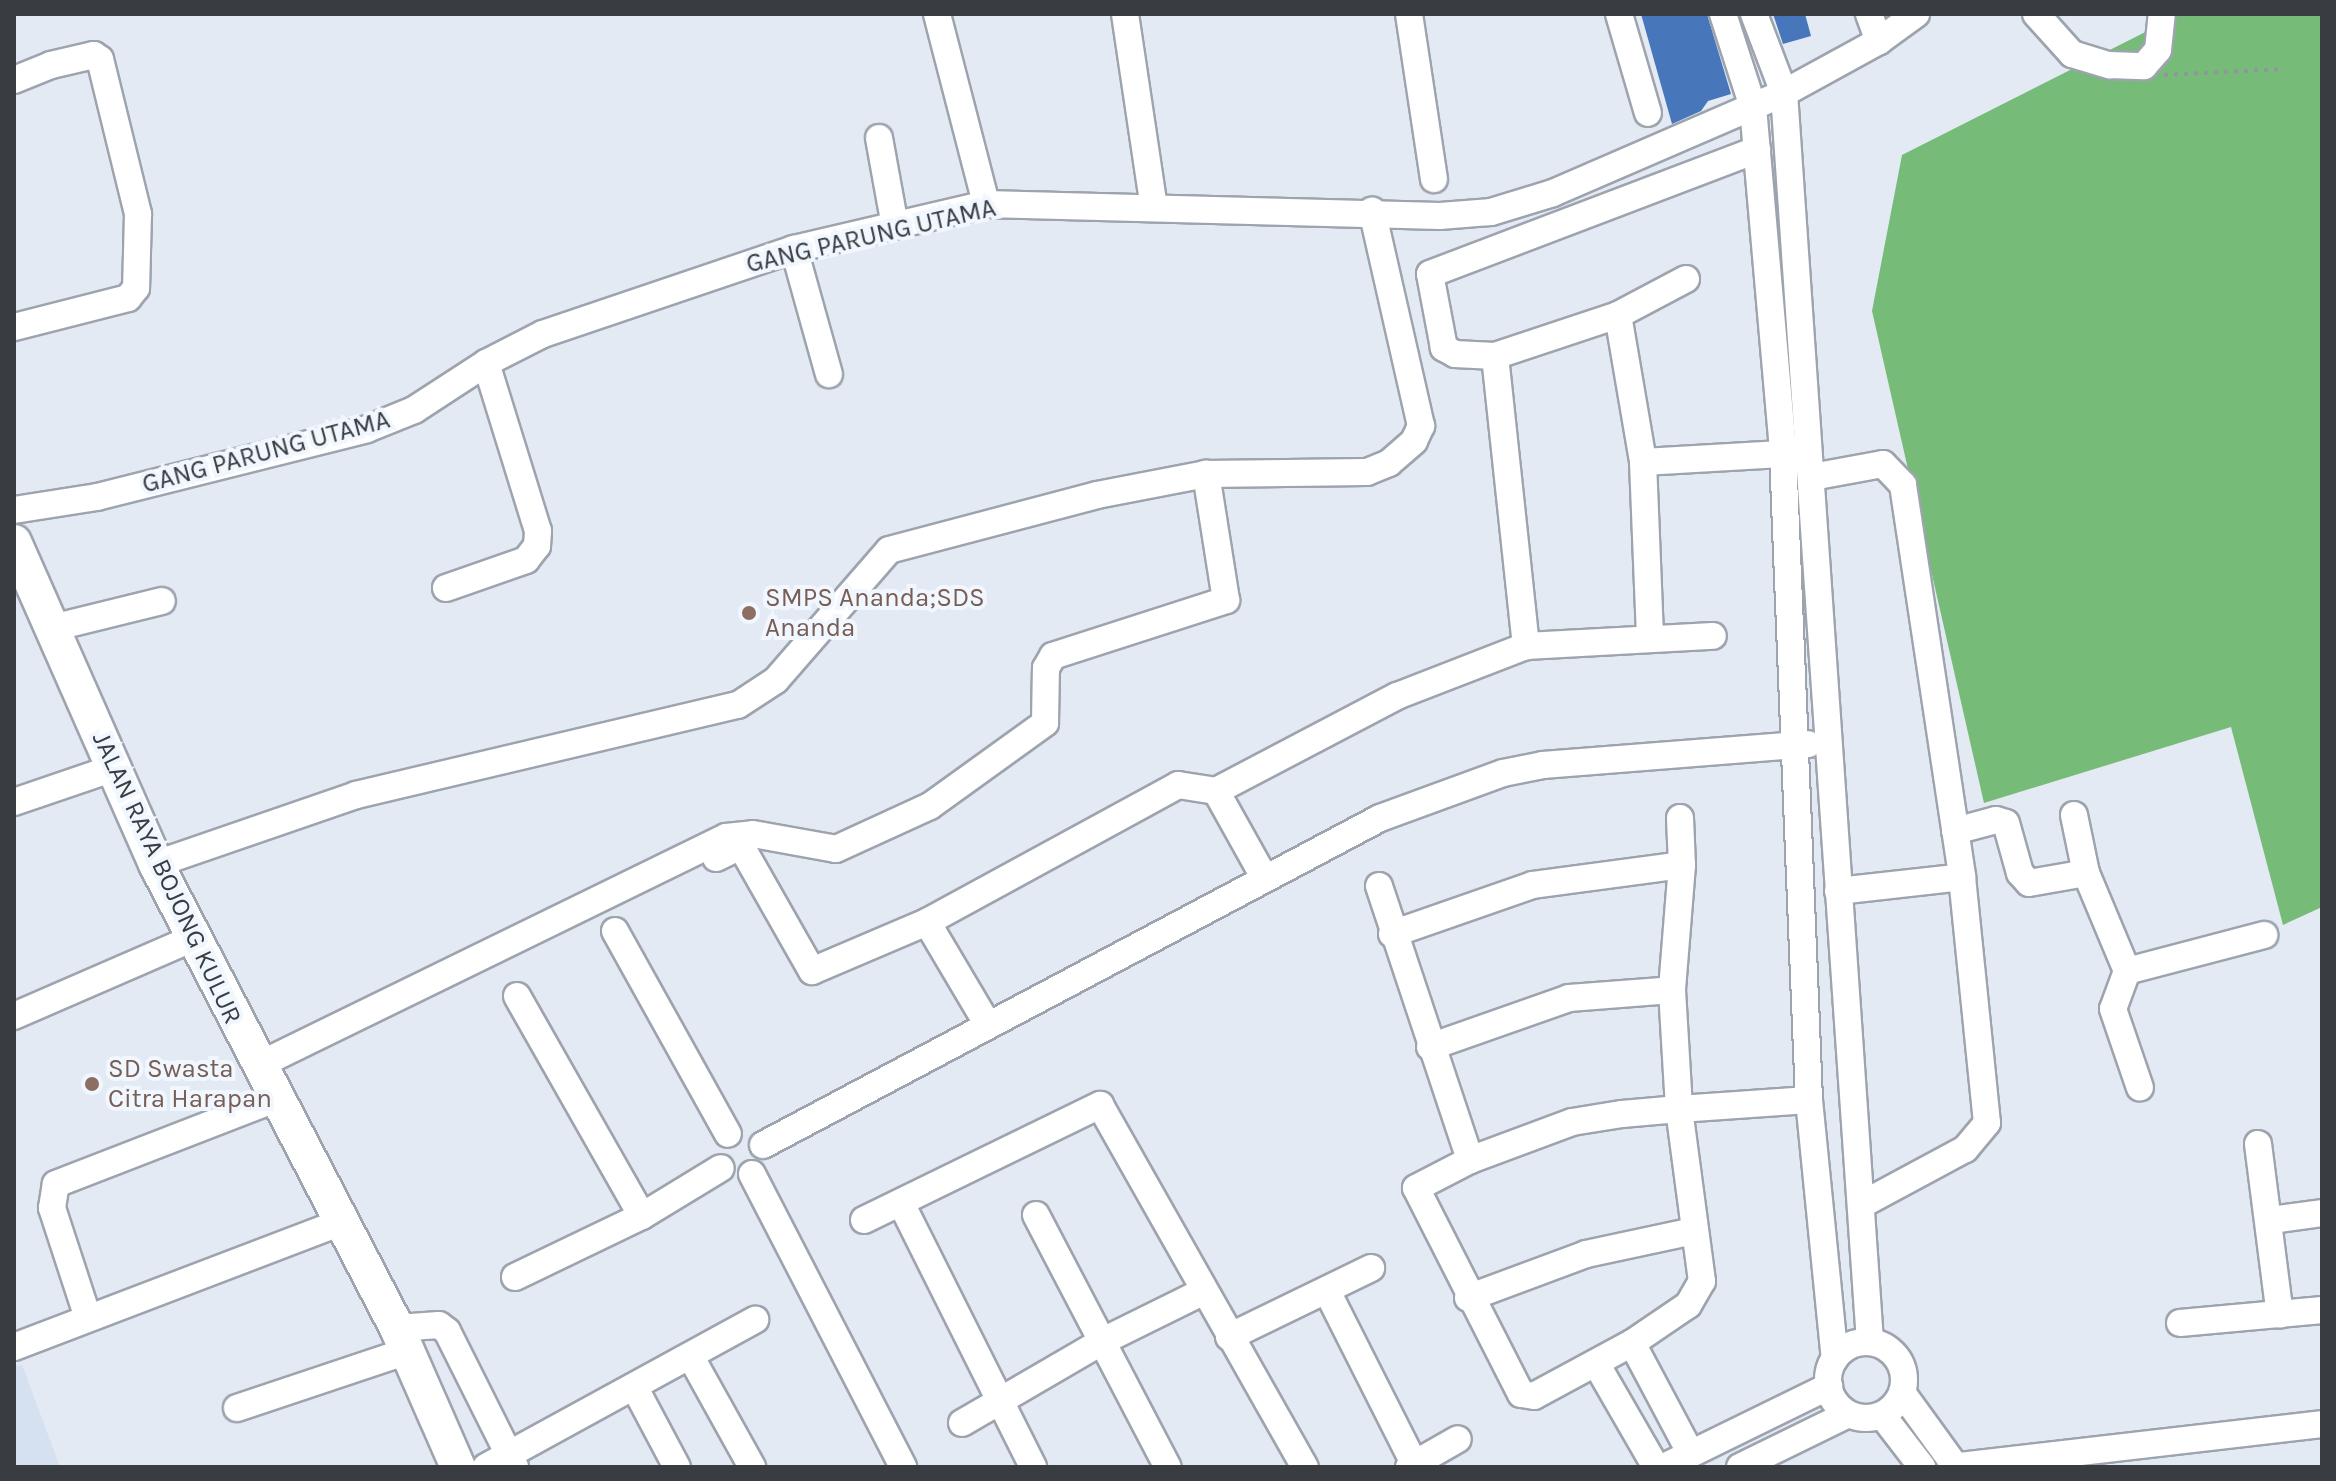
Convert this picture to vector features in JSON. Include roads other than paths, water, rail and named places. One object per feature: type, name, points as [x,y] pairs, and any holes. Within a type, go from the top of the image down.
[{"type":"main road","name":"JALAN RAYA BOJONG KULUR","points":[[14,542],[156,864],[257,1066],[402,1339],[458,1467]]},
{"type":"street","points":[[937,14],[986,204]]},
{"type":"street","points":[[1125,14],[1154,207]]},
{"type":"street","points":[[1409,14],[1434,179]]},
{"type":"street","points":[[1619,14],[1648,113]]},
{"type":"street","points":[[1723,14],[1753,107],[1783,453],[1809,1100],[1835,1359],[1829,1386],[1848,1414],[1865,1419],[1882,1415],[1903,1394]]},
{"type":"street","points":[[1754,14],[1784,93],[1838,891],[1863,1204],[1870,1342]]},
{"type":"street","points":[[1869,14],[1879,41]]},
{"type":"street","name":"GANG PARUNG UTAMA","points":[[14,510],[97,497],[367,429],[414,410],[486,363],[543,334],[794,249],[986,204],[1372,211],[1440,216],[1491,212],[1553,193],[1784,93],[1879,41],[1916,14]]},
{"type":"street","points":[[2036,14],[2072,54],[2109,65],[2144,66],[2158,50],[2162,14]]},
{"type":"street","points":[[14,80],[51,65],[94,55],[100,59],[138,214],[136,288],[128,298],[14,327]]},
{"type":"street","points":[[879,138],[895,226]]},
{"type":"street","points":[[1686,279],[1618,315],[1495,356],[1455,354],[1444,348],[1430,274],[1757,150]]},
{"type":"street","points":[[156,864],[356,795],[738,705],[776,680],[889,550],[1097,495],[1206,474],[1367,472],[1396,459],[1414,441],[1421,426],[1372,211]]},
{"type":"street","points":[[794,249],[829,374]]},
{"type":"street","points":[[1618,315],[1643,462],[1650,637]]},
{"type":"street","points":[[1495,356],[1526,646]]},
{"type":"street","points":[[446,588],[526,560],[537,546],[538,531],[486,363]]},
{"type":"street","points":[[1643,462],[1783,453],[1811,464],[1883,464],[1903,485],[1962,877],[1987,1123],[1965,1149],[1863,1204]]},
{"type":"street","points":[[257,1066],[726,837],[753,834],[836,849],[930,806],[1045,723],[1046,668],[1053,656],[1226,600],[1206,474]]},
{"type":"street","points":[[52,628],[162,601]]},
{"type":"street","points":[[671,881],[741,846],[812,971],[927,922],[1178,785],[1216,791],[1397,696],[1526,646],[1713,636]]},
{"type":"street","points":[[763,1145],[1367,824],[1503,773],[1595,759],[1793,743],[1829,746]]},
{"type":"street","points":[[14,802],[114,768]]},
{"type":"street","points":[[1216,791],[1264,877]]},
{"type":"street","points":[[2074,815],[2086,873],[2127,971],[2113,1009],[2140,1088]]},
{"type":"street","points":[[1680,818],[1682,865],[1672,990],[1679,1109],[1702,1281],[1699,1292],[1632,1343],[1597,1365],[1534,1396],[1521,1394],[1468,1298],[1416,1188],[1470,1160],[1572,1122],[1679,1109],[1809,1100]]},
{"type":"street","points":[[1955,831],[1996,820],[2006,823],[2020,873],[2029,883],[2086,873]]},
{"type":"street","points":[[1392,934],[1533,885],[1682,865]]},
{"type":"street","points":[[1838,891],[1962,877]]},
{"type":"street","points":[[1379,886],[1392,934],[1470,1160]]},
{"type":"street","points":[[927,922],[988,1025]]},
{"type":"street","points":[[615,931],[728,1134]]},
{"type":"street","points":[[2127,971],[2264,935]]},
{"type":"street","points":[[14,1016],[193,938]]},
{"type":"street","points":[[1430,1047],[1569,998],[1672,990]]},
{"type":"street","points":[[517,996],[642,1216]]},
{"type":"street","points":[[88,1318],[52,1208],[56,1184],[275,1099]]},
{"type":"street","points":[[864,1220],[902,1205],[1100,1105],[1202,1292],[1305,1467]]},
{"type":"street","points":[[748,1132],[763,1145],[764,1156],[752,1174],[735,1177],[721,1168],[717,1149],[728,1134],[748,1132]]},
{"type":"street","points":[[2258,1144],[2271,1220],[2280,1315]]},
{"type":"street","points":[[515,1277],[642,1216],[721,1168]]},
{"type":"street","points":[[752,1174],[903,1467]]},
{"type":"street","points":[[902,1205],[1033,1467]]},
{"type":"street","points":[[2271,1220],[2322,1213]]},
{"type":"street","points":[[1036,1215],[1168,1467]]},
{"type":"street","points":[[14,1347],[342,1222]]},
{"type":"street","points":[[1468,1298],[1586,1254],[1693,1231]]},
{"type":"street","points":[[1229,1337],[1371,1268]]},
{"type":"street","points":[[1327,1291],[1412,1466],[1458,1439]]},
{"type":"street","points":[[962,1423],[997,1399],[1103,1341],[1202,1292]]},
{"type":"street","points":[[2180,1323],[2322,1310]]},
{"type":"street","points":[[486,1467],[512,1460],[755,1320]]},
{"type":"street","points":[[237,1408],[439,1325],[447,1331],[512,1460]]},
{"type":"street","points":[[1835,1359],[1850,1345],[1870,1342],[1892,1351],[1904,1370],[1903,1394],[1954,1467],[2322,1424]]},
{"type":"street","points":[[1632,1343],[1690,1452]]},
{"type":"street","points":[[692,1359],[752,1467]]},
{"type":"street","points":[[1597,1365],[1656,1467]]},
{"type":"street","points":[[1664,1467],[1829,1386]]},
{"type":"street","points":[[636,1390],[677,1467]]},
{"type":"street","points":[[1740,1467],[1848,1414]]},
{"type":"street","points":[[1882,1415],[1922,1467]]},
{"type":"place","name":"SMPS Ananda;SDS Ananda","points":[[749,613]]},
{"type":"place","name":"SD Swasta Citra Harapan","points":[[92,1084]]}]
